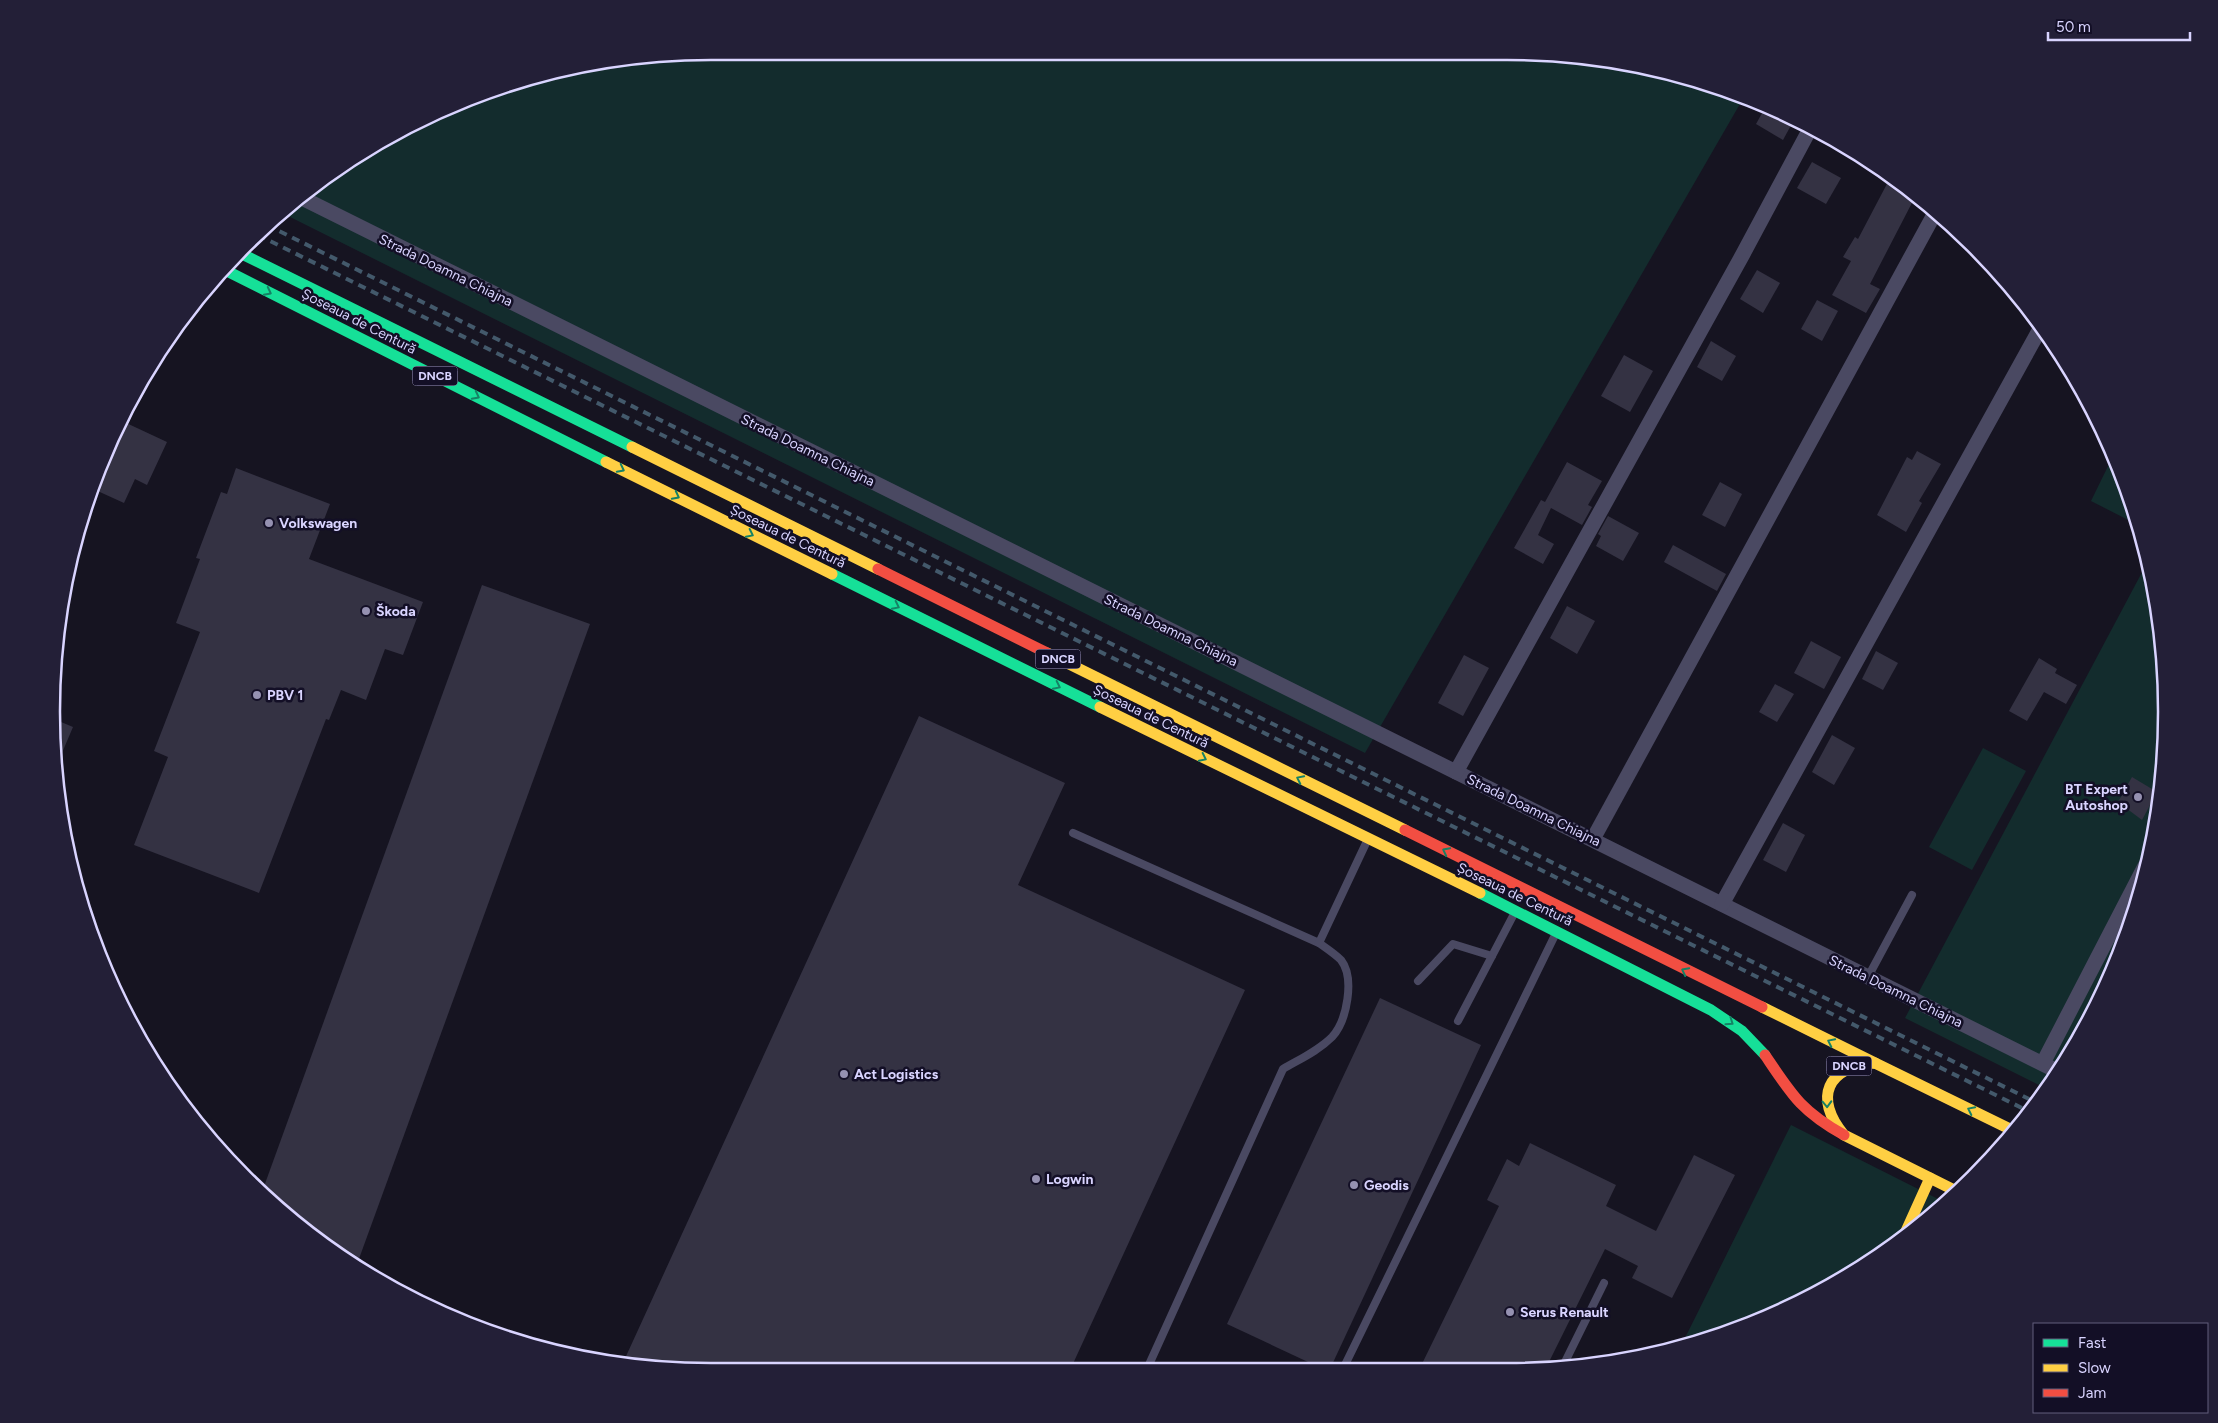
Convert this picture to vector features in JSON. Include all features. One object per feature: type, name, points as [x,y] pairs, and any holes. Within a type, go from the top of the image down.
[{"type":"main road","name":"Șoseaua de Centură","points":[[246,256],[1875,1063]]},
{"type":"main road","name":"Șoseaua de Centură","points":[[231,273],[766,541],[1611,957],[1733,1024],[1760,1048],[1784,1086],[1805,1110],[1844,1135]]},
{"type":"main road","name":"DNCB","points":[[1950,1188],[1844,1135],[1834,1126],[1828,1114],[1826,1101],[1829,1086],[1836,1075],[1847,1066],[1861,1062],[1875,1063],[2007,1128]]},
{"type":"main road","points":[[1910,1222],[1930,1178]]},
{"type":"street","points":[[1456,772],[1808,134]]},
{"type":"street","name":"Strada Doamna Chiajna","points":[[308,201],[2051,1068]]},
{"type":"street","points":[[1593,839],[1932,219]]},
{"type":"street","points":[[1722,904],[2037,334]]},
{"type":"street","points":[[2042,1063],[2133,888]]},
{"type":"lane","points":[[1073,832],[1319,943],[1341,961],[1349,981],[1348,1004],[1333,1035],[1313,1053],[1283,1069],[1148,1363]]},
{"type":"lane","points":[[1319,943],[1368,839]]},
{"type":"lane","points":[[1868,976],[1912,895]]},
{"type":"lane","points":[[1458,1021],[1516,911]]},
{"type":"lane","points":[[1346,1363],[1558,931]]},
{"type":"lane","points":[[1418,981],[1453,944],[1492,956]]},
{"type":"lane","points":[[1566,1360],[1604,1283]]},
{"type":"green space","points":[[669,61],[1549,61],[1634,73],[1675,82],[1740,104],[1365,753],[289,216],[315,195],[386,147],[423,127],[462,110],[543,82],[626,66]]},
{"type":"green space","points":[[2109,464],[2129,520],[2091,501]]},
{"type":"green space","points":[[2142,572],[2157,669],[2157,754],[2152,797],[2136,880],[2108,961],[2091,1000],[2071,1037],[2039,1085],[1905,1018]]},
{"type":"green space","points":[[1983,748],[2026,771],[1972,870],[1929,847]]},
{"type":"green space","points":[[1791,1125],[1938,1199],[1903,1228],[1832,1276],[1795,1296],[1756,1313],[1685,1338]]},
{"type":"building","points":[[1762,113],[1791,125],[1783,140],[1756,124]]},
{"type":"building","points":[[1812,162],[1841,178],[1826,204],[1797,188]]},
{"type":"building","points":[[1887,184],[1912,202],[1870,284],[1880,289],[1866,313],[1832,295],[1851,261],[1843,257],[1855,237],[1858,239]]},
{"type":"building","points":[[1757,270],[1780,283],[1763,313],[1740,299]]},
{"type":"building","points":[[1817,300],[1838,311],[1822,341],[1801,329]]},
{"type":"building","points":[[1711,341],[1736,356],[1722,381],[1697,367]]},
{"type":"building","points":[[1624,355],[1653,371],[1630,412],[1601,396]]},
{"type":"building","points":[[127,423],[167,442],[147,485],[135,479],[124,503],[99,492]]},
{"type":"building","points":[[1917,451],[1941,464],[1919,501],[1922,503],[1906,532],[1877,515],[1907,457],[1912,460]]},
{"type":"building","points":[[1567,462],[1602,481],[1588,505],[1592,507],[1582,525],[1551,508],[1538,535],[1554,544],[1543,564],[1514,548],[1541,500],[1545,502]]},
{"type":"building","name":"PBV 1","points":[[236,468],[330,504],[309,559],[423,602],[403,655],[385,649],[366,700],[341,690],[329,720],[326,719],[259,893],[134,845],[168,757],[154,751],[200,632],[176,623],[200,559],[196,558],[221,492],[227,494]]},
{"type":"building","points":[[1720,482],[1742,494],[1725,527],[1702,515]]},
{"type":"building","points":[[1608,516],[1639,533],[1623,561],[1596,546],[1601,536],[1598,534]]},
{"type":"building","points":[[1673,545],[1726,574],[1717,591],[1664,562]]},
{"type":"building","points":[[482,585],[590,624],[359,1259],[315,1228],[265,1185]]},
{"type":"building","points":[[1567,606],[1595,621],[1577,654],[1550,638]]},
{"type":"building","points":[[1811,641],[1841,657],[1824,689],[1794,673]]},
{"type":"building","points":[[1876,651],[1898,663],[1883,690],[1862,679]]},
{"type":"building","points":[[1464,655],[1489,668],[1463,716],[1438,703]]},
{"type":"building","points":[[2039,658],[2057,669],[2055,673],[2077,685],[2066,704],[2044,692],[2027,721],[2009,711]]},
{"type":"building","points":[[1775,684],[1794,694],[1777,722],[1759,712]]},
{"type":"building","points":[[919,716],[1065,783],[1018,885],[1245,990],[1073,1363],[712,1363],[669,1362],[626,1357]]},
{"type":"building","points":[[60,722],[73,727],[61,755]]},
{"type":"building","points":[[1832,735],[1855,748],[1834,785],[1812,772]]},
{"type":"building","name":"BT Expert Autoshop","points":[[2132,777],[2153,790],[2151,803],[2142,820],[2118,802]]},
{"type":"building","points":[[1783,823],[1805,835],[1786,872],[1763,860]]},
{"type":"building","name":"Geodis","points":[[1380,998],[1481,1045],[1333,1363],[1310,1363],[1227,1324]]},
{"type":"building","name":"Serus Renault","points":[[1530,1143],[1616,1185],[1606,1206],[1656,1231],[1694,1155],[1735,1175],[1672,1298],[1632,1278],[1638,1266],[1605,1249],[1549,1362],[1422,1363],[1499,1206],[1487,1200],[1507,1159],[1519,1166]]},
{"type":"railway","points":[[275,229],[2029,1099]]},
{"type":"railway","points":[[265,238],[2023,1108]]},
{"type":"traffic: fast","points":[[246,256],[632,447]]},
{"type":"traffic: fast","points":[[231,273],[606,462]]},
{"type":"traffic: fast","points":[[832,574],[1100,707]]},
{"type":"traffic: fast","points":[[1480,893],[1711,1010],[1742,1031],[1765,1055]]},
{"type":"traffic: slow","points":[[632,447],[878,569]]},
{"type":"traffic: slow","points":[[606,462],[832,574]]},
{"type":"traffic: slow","points":[[1047,653],[1405,830]]},
{"type":"traffic: slow","points":[[1100,707],[1480,893]]},
{"type":"traffic: slow","points":[[1762,1007],[1875,1063]]},
{"type":"traffic: slow","points":[[1950,1188],[1844,1135],[1834,1121],[1829,1109],[1828,1097],[1830,1086],[1836,1077],[1846,1070],[1859,1065],[1875,1063],[2007,1128]]},
{"type":"traffic: slow","points":[[1910,1222],[1930,1178]]},
{"type":"traffic: jam","points":[[878,569],[1047,653]]},
{"type":"traffic: jam","points":[[1405,830],[1762,1007]]},
{"type":"traffic: jam","points":[[1765,1055],[1798,1101],[1817,1118],[1844,1135]]},
{"type":"place","name":"Volkswagen","points":[[269,523]]},
{"type":"place","name":"Škoda","points":[[366,611]]},
{"type":"place","name":"PBV 1","points":[[257,695]]},
{"type":"place","name":"BT Expert Autoshop","points":[[2138,797]]},
{"type":"place","name":"Act Logistics","points":[[844,1074]]},
{"type":"place","name":"Logwin","points":[[1036,1179]]},
{"type":"place","name":"Geodis","points":[[1354,1185]]},
{"type":"place","name":"Serus Renault","points":[[1510,1312]]}]
